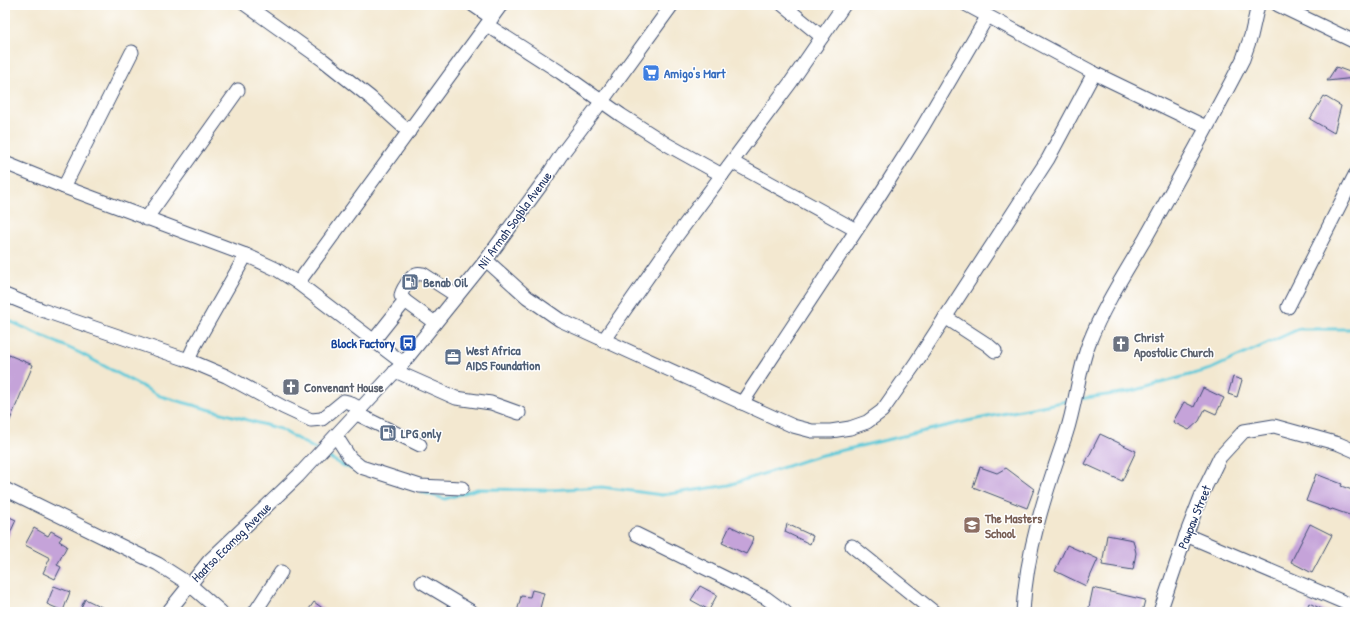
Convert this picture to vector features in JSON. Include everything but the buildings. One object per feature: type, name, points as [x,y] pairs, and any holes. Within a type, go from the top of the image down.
[{"type":"street","points":[[246,5],[323,60],[371,98],[409,132]]},
{"type":"street","points":[[473,5],[489,22],[621,115],[668,145],[722,175]]},
{"type":"street","points":[[298,283],[501,5]]},
{"type":"street","name":"Nii Armah Sogbla Avenue","points":[[332,440],[399,367],[486,260],[544,181],[561,155],[672,5]]},
{"type":"street","points":[[783,5],[822,37]]},
{"type":"street","points":[[603,341],[675,238],[732,162],[844,5]]},
{"type":"street","points":[[967,5],[1094,73],[1206,127]]},
{"type":"street","points":[[1023,612],[1029,563],[1043,503],[1073,414],[1081,370],[1089,344],[1104,311],[1243,59],[1251,36],[1258,5]]},
{"type":"street","points":[[1278,5],[1355,42]]},
{"type":"street","points":[[742,403],[922,128],[987,17]]},
{"type":"street","points":[[64,188],[132,52]]},
{"type":"street","points":[[486,260],[527,297],[560,320],[603,341],[793,426],[812,431],[830,432],[850,428],[867,422],[882,411],[915,364],[1048,159],[1094,73]]},
{"type":"street","points":[[146,219],[238,90]]},
{"type":"street","points":[[732,162],[856,230]]},
{"type":"street","points":[[5,163],[64,188],[246,255],[276,269],[298,283],[374,340],[399,367],[456,398],[491,403],[519,413]]},
{"type":"street","points":[[1288,307],[1355,175]]},
{"type":"street","points":[[188,360],[246,255]]},
{"type":"street","points":[[435,323],[400,296],[401,292],[414,276],[423,274],[457,296]]},
{"type":"street","points":[[5,295],[42,310],[188,360],[226,376],[283,407],[311,420],[322,420],[344,401],[348,402],[359,411],[420,445]]},
{"type":"street","points":[[374,340],[405,301]]},
{"type":"street","points":[[945,317],[995,351]]},
{"type":"street","name":"Pawpaw Street","points":[[1160,612],[1186,535],[1202,494],[1220,457],[1244,431],[1274,426],[1339,444],[1355,452]]},
{"type":"street","points":[[332,440],[361,467],[420,486],[462,488]]},
{"type":"street","name":"Haatso Ecomog Avenue","points":[[168,612],[209,561],[298,476],[332,440]]},
{"type":"street","points":[[5,489],[158,564],[189,584],[221,612]]},
{"type":"street","points":[[636,534],[766,598],[785,612]]},
{"type":"street","points":[[1186,535],[1355,607]]},
{"type":"street","points":[[852,546],[934,612]]},
{"type":"street","points":[[255,612],[281,572]]},
{"type":"street","points":[[422,582],[472,612]]},
{"type":"waterway","points":[[5,319],[80,353],[160,396],[280,429],[317,450]]},
{"type":"waterway","points":[[1079,399],[1128,392],[1211,369],[1299,329],[1355,329]]},
{"type":"waterway","points":[[422,492],[445,499],[477,489],[548,490],[602,487],[662,495],[729,485],[818,456],[967,421],[1072,400]]},
{"type":"waterway","points":[[323,454],[344,466],[356,470]]},
{"type":"place","name":"Amigo's Mart","points":[[651,73]]},
{"type":"place","name":"Benab Oil","points":[[410,282]]},
{"type":"place","name":"Block Factory","points":[[408,343]]},
{"type":"place","name":"Christ Apostolic Church","points":[[1121,344]]},
{"type":"place","name":"West Africa AIDS Foundation","points":[[453,357]]},
{"type":"place","name":"Convenant House","points":[[291,387]]},
{"type":"place","name":"LPG only","points":[[388,433]]},
{"type":"place","name":"The Masters School","points":[[972,525]]}]
